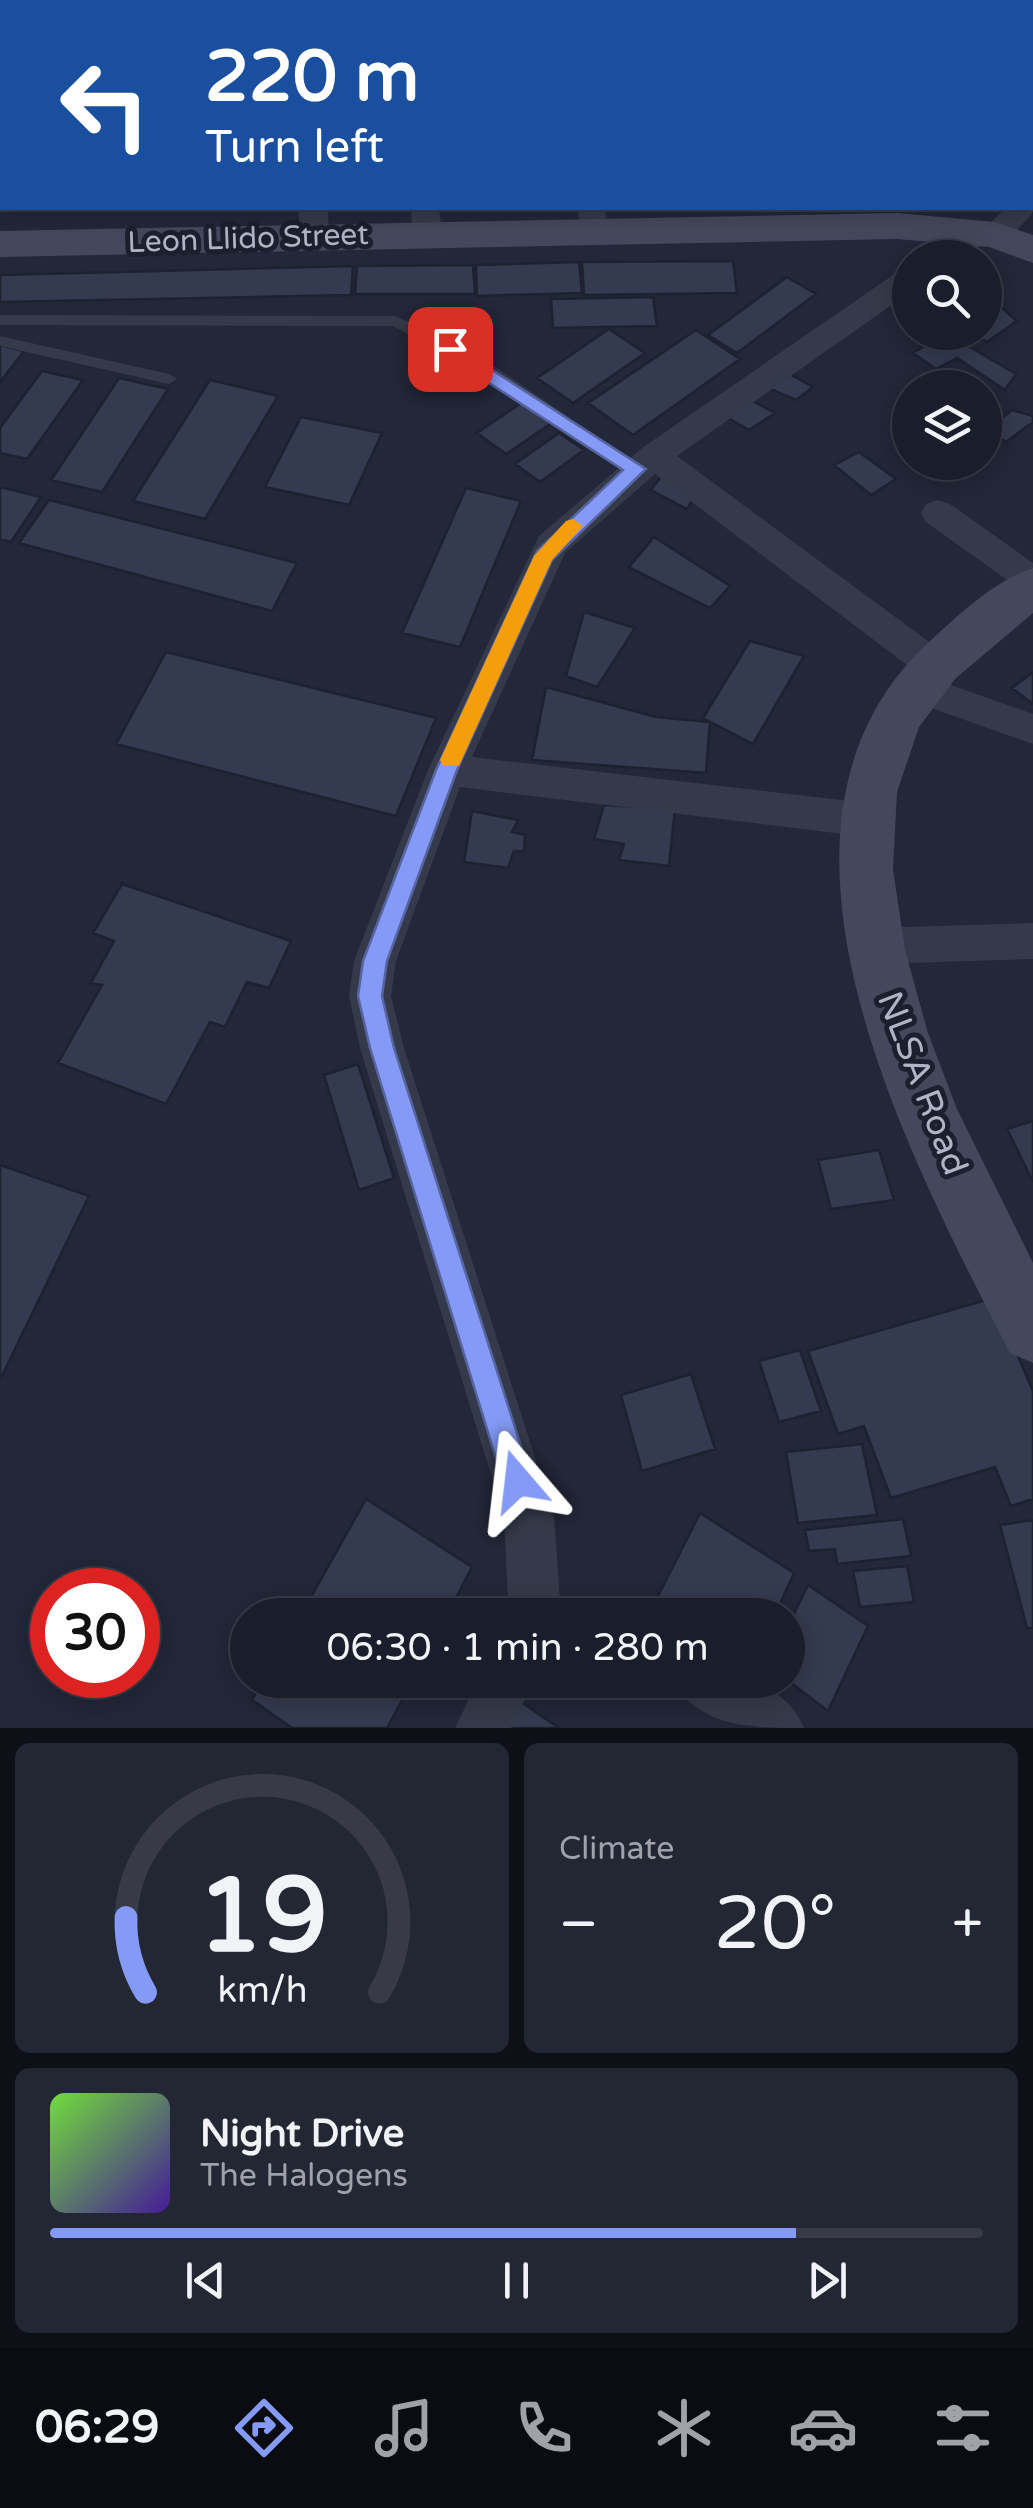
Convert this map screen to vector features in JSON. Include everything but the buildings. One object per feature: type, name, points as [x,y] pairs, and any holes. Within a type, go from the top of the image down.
[{"type":"main road","name":"Leon Llido Street","points":[[0,244],[141,224],[894,217],[998,225],[1033,250]]},
{"type":"main road","name":"NLSA Road","points":[[1025,1298],[902,1045],[875,946],[866,862],[867,820],[876,770],[892,724],[925,676],[1033,584]]},
{"type":"street","points":[[972,240],[998,225]]},
{"type":"street","points":[[534,1598],[529,1517],[388,1066],[370,996],[375,961],[446,770],[544,556],[645,462],[892,290]]},
{"type":"street","points":[[645,462],[925,676],[1033,729]]},
{"type":"street","points":[[938,513],[1033,584]]},
{"type":"street","points":[[446,770],[867,820]]},
{"type":"street","points":[[875,946],[1033,941]]},
{"type":"street","points":[[482,1728],[498,1698]]},
{"type":"street","points":[[730,1698],[777,1728]]},
{"type":"lane","points":[[0,320],[395,321],[423,333],[645,462]]},
{"type":"lane","points":[[0,342],[170,379]]},
{"type":"slow traffic","points":[[451,760],[544,556],[573,526]]},
{"type":"route","points":[[450,349],[636,469],[551,545],[544,556],[446,770],[375,961],[370,996],[382,1048],[518,1481]]}]
